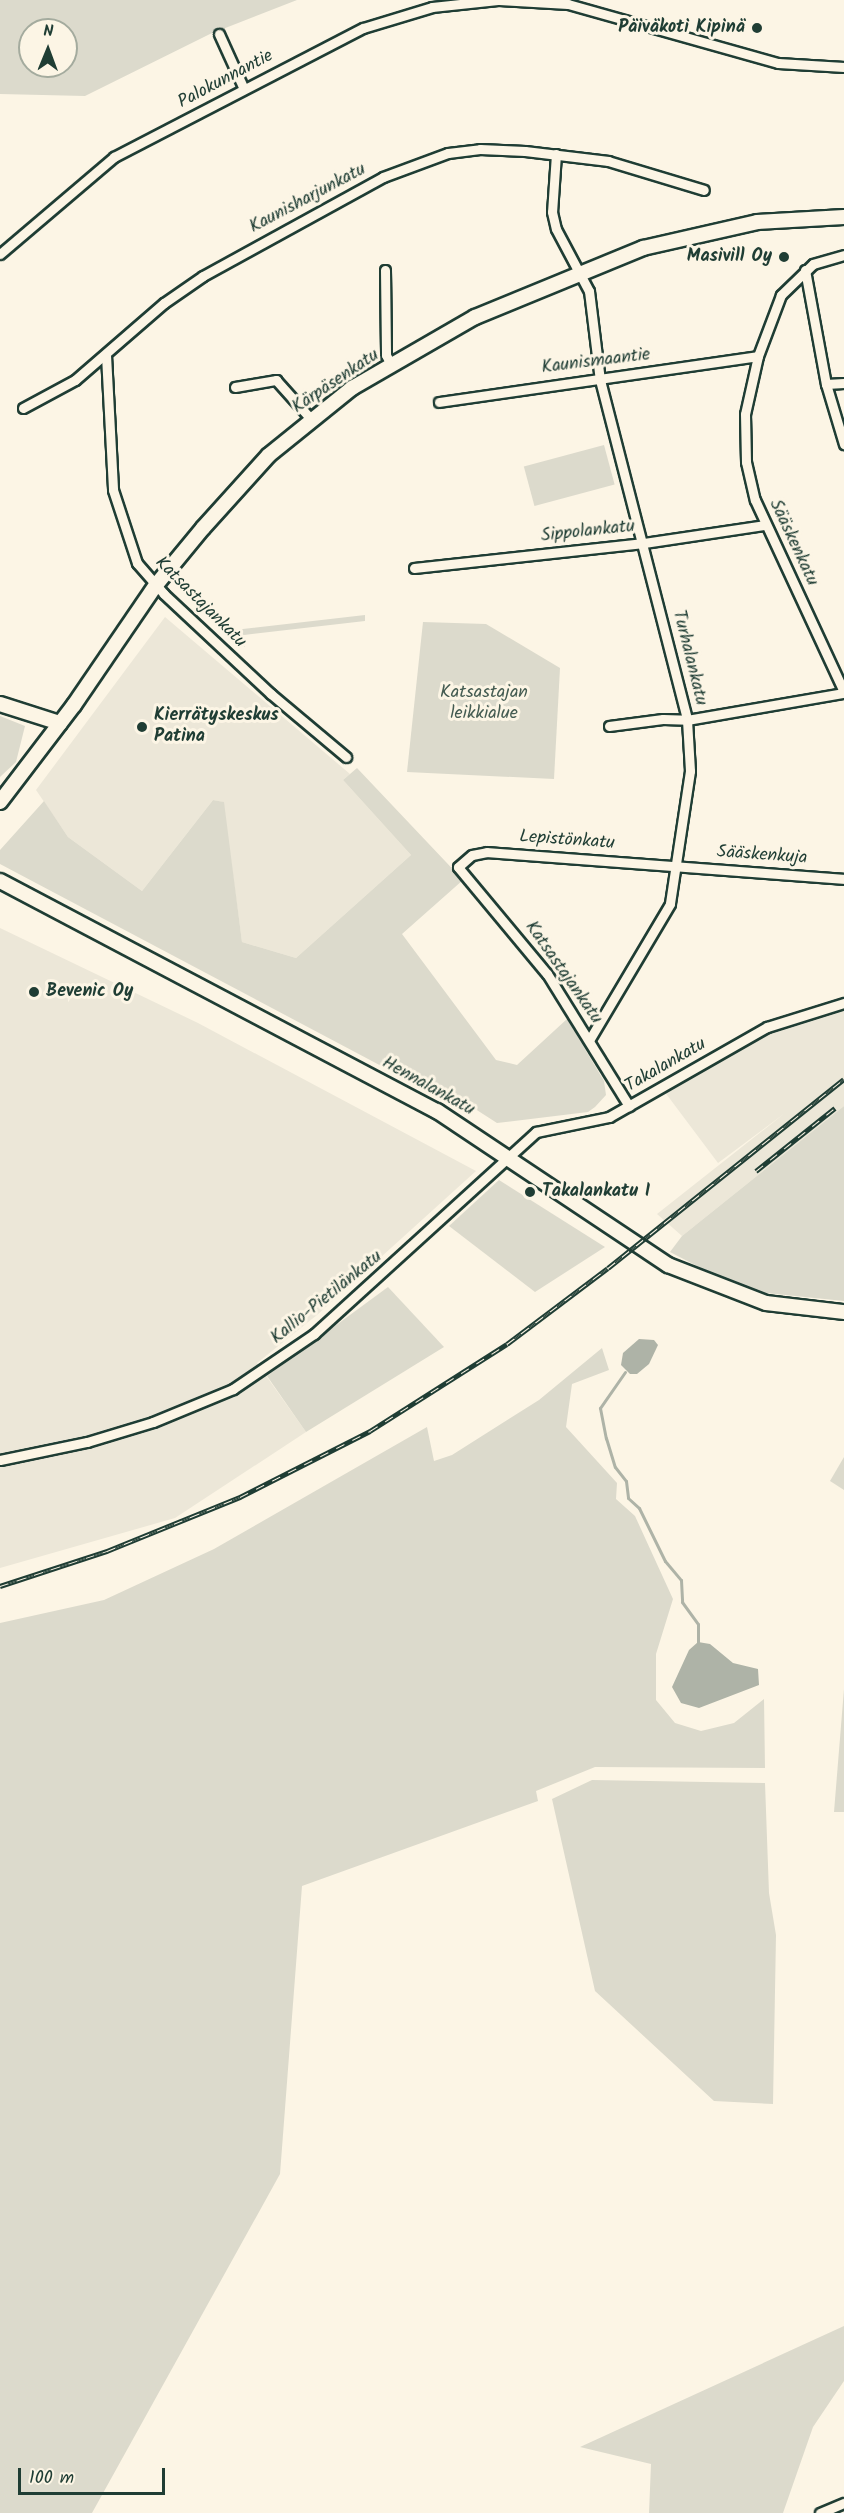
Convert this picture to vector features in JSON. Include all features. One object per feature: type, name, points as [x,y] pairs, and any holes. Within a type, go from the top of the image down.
[{"type":"street","name":"Palokunnantie","points":[[0,254],[114,157],[363,28],[432,8],[499,0],[568,4],[777,63],[844,67]]},
{"type":"street","points":[[219,34],[244,89]]},
{"type":"street","name":"Kaunisharjunkatu","points":[[23,408],[75,380],[164,303],[203,276],[383,177],[459,152],[480,149],[556,154],[608,161],[704,190]]},
{"type":"street","points":[[556,154],[552,212],[563,246],[578,273]]},
{"type":"street","name":"Kärpäsenkatu","points":[[0,802],[60,723],[156,585],[269,455],[311,419],[391,365],[475,317],[643,248],[718,229],[757,222],[844,217]]},
{"type":"street","points":[[844,255],[805,270],[826,384],[844,444]]},
{"type":"street","points":[[385,270],[386,356],[391,365]]},
{"type":"street","name":"Sääskenkatu","points":[[805,270],[781,295],[758,356],[748,389],[745,443],[753,490],[764,525],[844,693]]},
{"type":"street","name":"Turhalankatu","points":[[578,273],[589,291],[600,380],[638,538],[644,543],[687,720],[690,771],[678,866],[670,904],[590,1039]]},
{"type":"street","name":"Katsastajankatu","points":[[106,355],[113,490],[137,563],[156,585],[271,694],[346,758]]},
{"type":"street","name":"Kaunismaantie","points":[[439,402],[758,356]]},
{"type":"street","points":[[235,387],[276,381],[311,419]]},
{"type":"street","points":[[826,384],[844,382]]},
{"type":"street","name":"Sippolankatu","points":[[414,568],[644,543],[764,525]]},
{"type":"street","points":[[609,726],[663,719],[687,720],[844,693]]},
{"type":"street","points":[[0,704],[60,723]]},
{"type":"street","name":"Lepistönkatu","points":[[458,867],[472,855],[487,852],[678,866]]},
{"type":"street","name":"Sääskenkuja","points":[[678,866],[844,879]]},
{"type":"street","name":"Katsastajankatu","points":[[458,867],[518,936],[590,1039],[629,1106]]},
{"type":"street","name":"Hennalankatu","points":[[0,881],[436,1111],[509,1157],[668,1265],[766,1303],[842,1311]]},
{"type":"street","name":"Takalankatu","points":[[509,1157],[536,1132],[586,1124],[629,1106],[766,1027],[844,1003]]},
{"type":"street","name":"Kallio-Pietilänkatu","points":[[0,1460],[87,1442],[153,1422],[233,1389],[314,1334],[509,1157]]},
{"type":"street","points":[[820,2513],[844,2503]]},
{"type":"shaded area","points":[[165,617],[350,774],[343,780],[411,855],[296,958],[242,942],[223,802],[213,800],[142,891],[68,837],[36,790]]},
{"type":"shaded area","points":[[0,928],[198,1023],[476,1171],[317,1315],[257,1363],[306,1432],[175,1518],[0,1568]]},
{"type":"shaded area","points":[[844,1009],[844,1106],[682,1236],[657,1214],[785,1113],[718,1163],[664,1091],[767,1033]]},
{"type":"shaded area","points":[[639,1339],[654,1340],[658,1345],[649,1364],[637,1374],[630,1374],[621,1365],[623,1353]]},
{"type":"shaded area","points":[[698,1642],[710,1644],[733,1663],[758,1669],[759,1685],[699,1708],[681,1703],[672,1687],[689,1650]]},
{"type":"green space","points":[[0,0],[297,0],[210,34],[85,96],[0,94]]},
{"type":"green space","points":[[604,445],[615,485],[534,506],[524,466]]},
{"type":"green space","points":[[365,615],[365,621],[244,635],[245,647],[220,628],[227,625],[234,630]]},
{"type":"green space","name":"Katsastajan leikkialue","points":[[423,622],[486,624],[560,668],[554,779],[407,772]]},
{"type":"green space","points":[[0,716],[25,726],[16,762],[0,777]]},
{"type":"green space","points":[[357,768],[463,880],[402,934],[496,1060],[517,1065],[567,1019],[604,1081],[606,1095],[588,1112],[497,1123],[441,1087],[421,1087],[0,864],[0,850],[44,801],[68,837],[142,891],[213,800],[224,802],[242,942],[296,958],[411,855],[343,780]]},
{"type":"green space","points":[[844,1106],[844,1301],[766,1293],[724,1280],[670,1252],[682,1236]]},
{"type":"green space","points":[[499,1180],[605,1247],[535,1292],[449,1226]]},
{"type":"green space","points":[[388,1287],[444,1347],[306,1432],[267,1376]]},
{"type":"green space","points":[[602,1348],[609,1370],[572,1384],[566,1427],[617,1483],[616,1499],[635,1516],[673,1599],[656,1654],[656,1700],[675,1723],[701,1731],[734,1723],[764,1699],[765,1768],[595,1767],[536,1791],[538,1801],[302,1886],[280,2174],[92,2513],[0,2513],[0,1623],[104,1600],[214,1549],[427,1427],[434,1461],[452,1455],[539,1400]]},
{"type":"green space","points":[[844,1457],[844,1490],[830,1481]]},
{"type":"green space","points":[[844,1689],[844,1812],[834,1812]]},
{"type":"green space","points":[[592,1780],[765,1783],[769,1893],[776,1935],[773,2104],[714,2101],[595,1991],[552,1799]]},
{"type":"green space","points":[[844,2326],[844,2381],[813,2427],[783,2513],[649,2513],[651,2464],[580,2447]]},
{"type":"waterway","points":[[625,1372],[600,1408],[606,1438],[615,1467],[626,1481],[628,1498],[639,1508],[665,1561],[681,1580],[682,1602],[698,1624],[698,1642]]},
{"type":"railway","points":[[0,1586],[107,1551],[240,1497],[370,1431],[507,1344],[608,1268],[844,1079]]},
{"type":"railway","points":[[756,1171],[835,1108]]},
{"type":"place","name":"Päiväkoti Kipinä","points":[[757,28]]},
{"type":"place","name":"Masivill Oy","points":[[784,257]]},
{"type":"place","name":"Kierrätyskeskus Patina","points":[[142,727]]},
{"type":"place","name":"Bevenic Oy","points":[[34,992]]},
{"type":"place","name":"Takalankatu I","points":[[530,1192]]}]
